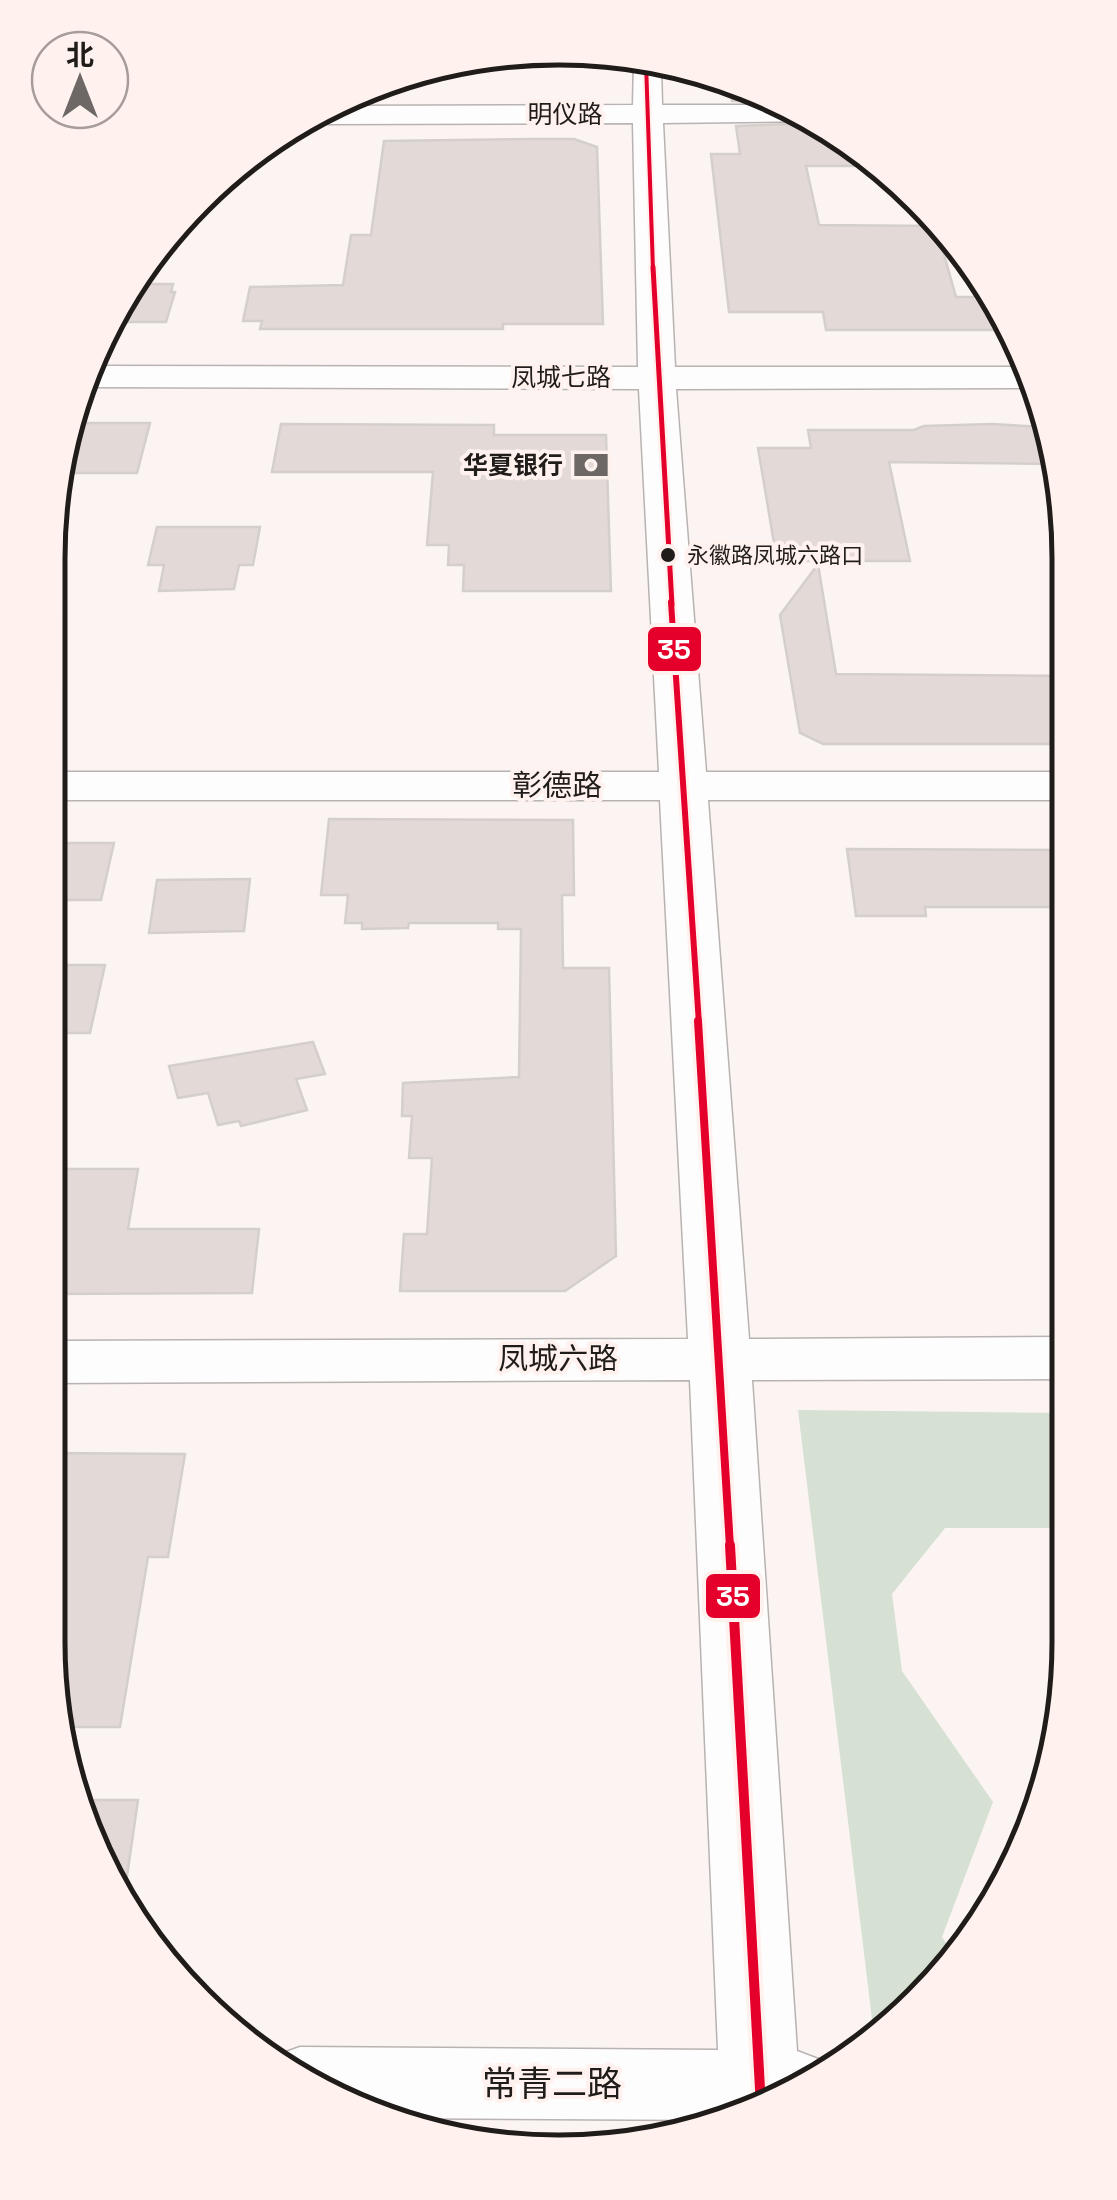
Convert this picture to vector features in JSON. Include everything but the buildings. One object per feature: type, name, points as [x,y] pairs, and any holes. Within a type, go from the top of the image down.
[{"type":"street","name":"明仪路","points":[[348,112],[650,81],[740,100]]},
{"type":"street","points":[[650,81],[657,372],[720,1358],[774,2085]]},
{"type":"street","name":"凤城七路","points":[[105,366],[1017,378]]},
{"type":"street","name":"凤城七路","points":[[100,377],[1014,370]]},
{"type":"street","name":"彰德路","points":[[65,786],[1052,786]]},
{"type":"street","name":"凤城六路","points":[[65,1362],[1052,1358]]},
{"type":"street","name":"常青二路","points":[[338,2083],[757,2093]]},
{"type":"shaded area","points":[[798,1410],[1052,1413],[1052,1528],[945,1528],[892,1594],[902,1671],[993,1802],[942,1937],[947,1945],[872,2022]]},
{"type":"transit line","name":"35","points":[[646,73],[657,378],[720,1358],[760,2091]]},
{"type":"place","name":"华夏银行","points":[[591,465]]},
{"type":"place","name":"永徽路凤城六路口","points":[[668,555]]}]
